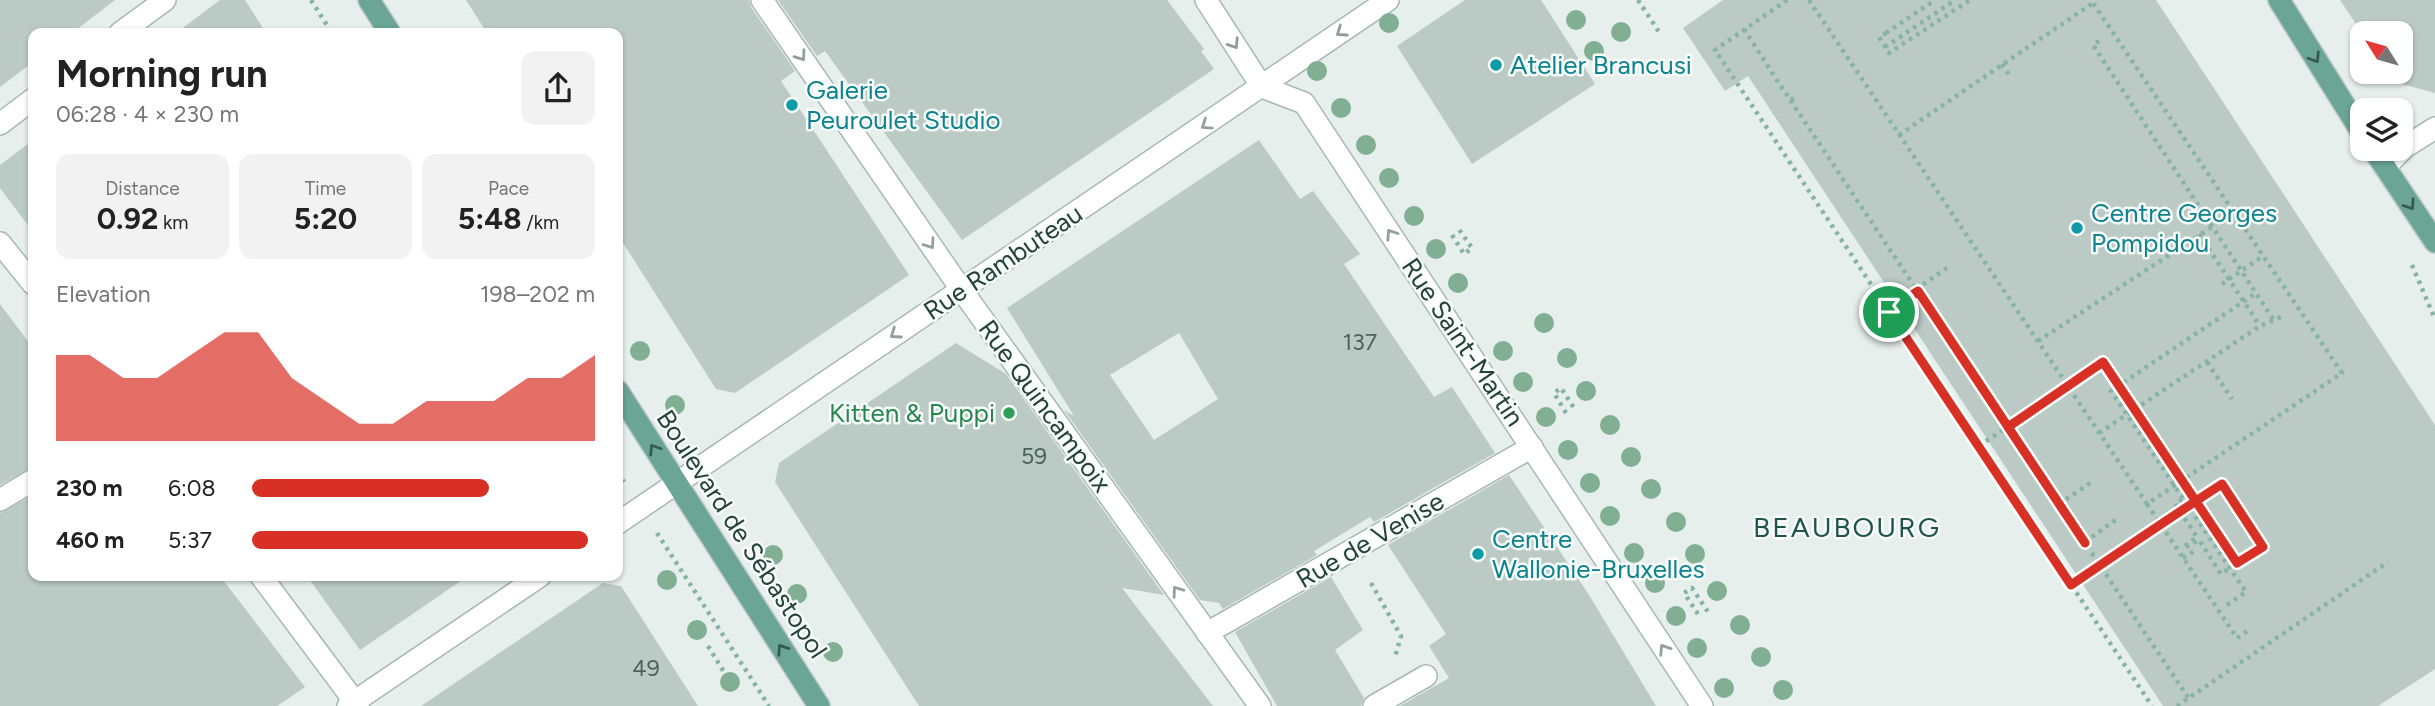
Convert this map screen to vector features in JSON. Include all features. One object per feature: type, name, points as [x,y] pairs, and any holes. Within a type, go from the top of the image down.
[{"type":"main road","points":[[369,0],[387,28]]},
{"type":"main road","points":[[2279,0],[2350,114]]},
{"type":"main road","points":[[2381,161],[2435,242]]},
{"type":"main road","name":"Boulevard de Sébastopol","points":[[623,399],[819,706]]},
{"type":"street","points":[[127,28],[164,0]]},
{"type":"street","name":"Rue Quincampoix","points":[[762,0],[961,289],[1260,706]]},
{"type":"street","points":[[1206,0],[1262,87]]},
{"type":"street","name":"Rue Rambuteau","points":[[623,520],[1388,0]]},
{"type":"street","name":"Rue Saint-Martin","points":[[1262,87],[1304,103],[1702,706]]},
{"type":"street","points":[[0,124],[28,103]]},
{"type":"street","points":[[2413,142],[2435,128]]},
{"type":"street","points":[[0,243],[28,278]]},
{"type":"street","name":"Rue de Venise","points":[[1207,633],[1532,447]]},
{"type":"street","points":[[0,500],[28,483]]},
{"type":"street","points":[[265,581],[354,704],[533,581]]},
{"type":"street","points":[[1374,706],[1426,676]]},
{"type":"path","points":[[311,0],[329,28]]},
{"type":"path","points":[[1638,0],[1659,32]]},
{"type":"path","points":[[1787,0],[1714,50],[2152,706]]},
{"type":"path","points":[[1809,0],[2237,638],[2249,629]]},
{"type":"path","points":[[1935,0],[1879,37],[1889,53],[1970,0]]},
{"type":"path","points":[[1885,47],[1955,0]]},
{"type":"path","points":[[1899,135],[2092,2],[2342,373],[2298,399],[2147,504]]},
{"type":"path","points":[[1744,29],[2085,543]]},
{"type":"path","points":[[2099,41],[2093,45],[2273,319]]},
{"type":"path","points":[[2002,64],[2009,75]]},
{"type":"path","points":[[1781,86],[1787,82]]},
{"type":"path","points":[[1786,93],[1791,89]]},
{"type":"path","points":[[1791,100],[1797,96]]},
{"type":"path","points":[[1791,100],[2189,699]]},
{"type":"path","points":[[2038,341],[2212,226]]},
{"type":"path","points":[[1451,235],[1464,254],[1472,248],[1458,229]]},
{"type":"path","points":[[2199,234],[2260,326]]},
{"type":"path","points":[[2222,284],[2263,256]]},
{"type":"path","points":[[1916,289],[1950,266]]},
{"type":"path","points":[[1889,312],[1918,291],[2085,543]]},
{"type":"path","points":[[2227,605],[2246,592],[2111,391],[2256,293]]},
{"type":"path","points":[[2099,433],[2260,326],[2283,316]]},
{"type":"path","points":[[1979,446],[2103,362],[2237,563]]},
{"type":"path","points":[[2207,362],[2232,399]]},
{"type":"path","points":[[2042,405],[2069,387]]},
{"type":"path","points":[[1566,412],[1553,393],[1561,388],[1574,408]]},
{"type":"path","points":[[2177,476],[2180,482]]},
{"type":"path","points":[[2059,504],[2092,482]]},
{"type":"path","points":[[2071,585],[2222,484],[2263,547],[2221,574],[2199,540],[2186,547],[2185,545],[2197,537],[2175,504],[2191,494]]},
{"type":"path","points":[[2085,543],[2117,520]]},
{"type":"path","points":[[655,530],[769,706]]},
{"type":"path","points":[[2183,558],[2196,550]]},
{"type":"path","points":[[2177,706],[2388,562]]},
{"type":"path","points":[[1371,583],[1401,636],[1395,657]]},
{"type":"path","points":[[1698,614],[1684,593],[1692,588],[1707,612]]},
{"type":"path","points":[[708,646],[724,672]]},
{"type":"building","points":[[0,0],[115,0],[79,28],[28,28],[28,66],[0,87]]},
{"type":"building","points":[[220,0],[245,0],[263,28],[183,28]]},
{"type":"building","points":[[466,0],[749,0],[751,7],[795,71],[781,81],[909,275],[735,393],[716,389],[623,243],[623,28],[484,28]]},
{"type":"building","points":[[778,0],[1167,0],[1204,49],[1201,51],[1214,69],[962,240],[825,51],[817,56]]},
{"type":"building","name":"Atelier Brancusi","points":[[1465,0],[1541,0],[1595,84],[1472,164],[1397,46]]},
{"type":"building","name":"Centre Georges Pompidou","points":[[1723,0],[2156,0],[2435,425],[2435,669],[2378,706],[2163,706],[1748,76],[1725,91],[1683,28]]},
{"type":"building","points":[[2340,0],[2435,0],[2435,93],[2401,84],[2413,84],[2413,21],[2354,21]]},
{"type":"building","points":[[1259,140],[1300,199],[1313,191],[1360,254],[1344,264],[1434,397],[1452,387],[1495,453],[1374,522],[1370,517],[1314,551],[1317,555],[1223,609],[1219,603],[1200,600],[1064,410],[1074,416],[1007,308]],"holes":[[[1179,333],[1218,399],[1154,440],[1110,375]]]},
{"type":"building","points":[[28,144],[28,225],[0,188],[0,165]]},
{"type":"building","points":[[0,304],[28,341],[28,470],[0,485]]},
{"type":"building","points":[[956,343],[1006,374],[1164,595],[1122,588],[1213,706],[919,706],[775,482],[779,463]]},
{"type":"building","points":[[1509,475],[1589,595],[1656,706],[1400,706],[1449,678],[1429,646],[1446,634],[1388,545]]},
{"type":"building","points":[[28,498],[28,581],[224,581],[305,687],[277,706],[0,706],[0,513]]},
{"type":"building","points":[[1331,577],[1363,630],[1335,650],[1364,698],[1361,706],[1277,706],[1235,632]]},
{"type":"building","points":[[311,581],[461,581],[360,650]]},
{"type":"building","points":[[603,583],[621,586],[698,706],[421,706]]},
{"type":"place","name":"Atelier Brancusi","points":[[1496,65]]},
{"type":"place","name":"Galerie Peuroulet Studio","points":[[792,105]]},
{"type":"place","name":"Centre Georges Pompidou","points":[[2077,228]]},
{"type":"place","name":"Kitten & Puppi","points":[[1009,413]]},
{"type":"place","name":"Centre Wallonie-Bruxelles","points":[[1478,554]]},
{"type":"district","name":"BEAUBOURG","points":[[1847,527]]},
{"type":"route","points":[[1889,312],[1918,291],[1973,375],[2085,543],[2008,427],[2103,362],[2191,494],[2201,509],[2231,554],[2237,563],[2263,547],[2222,484],[2177,513],[2133,542],[2071,585],[1889,312]]}]
